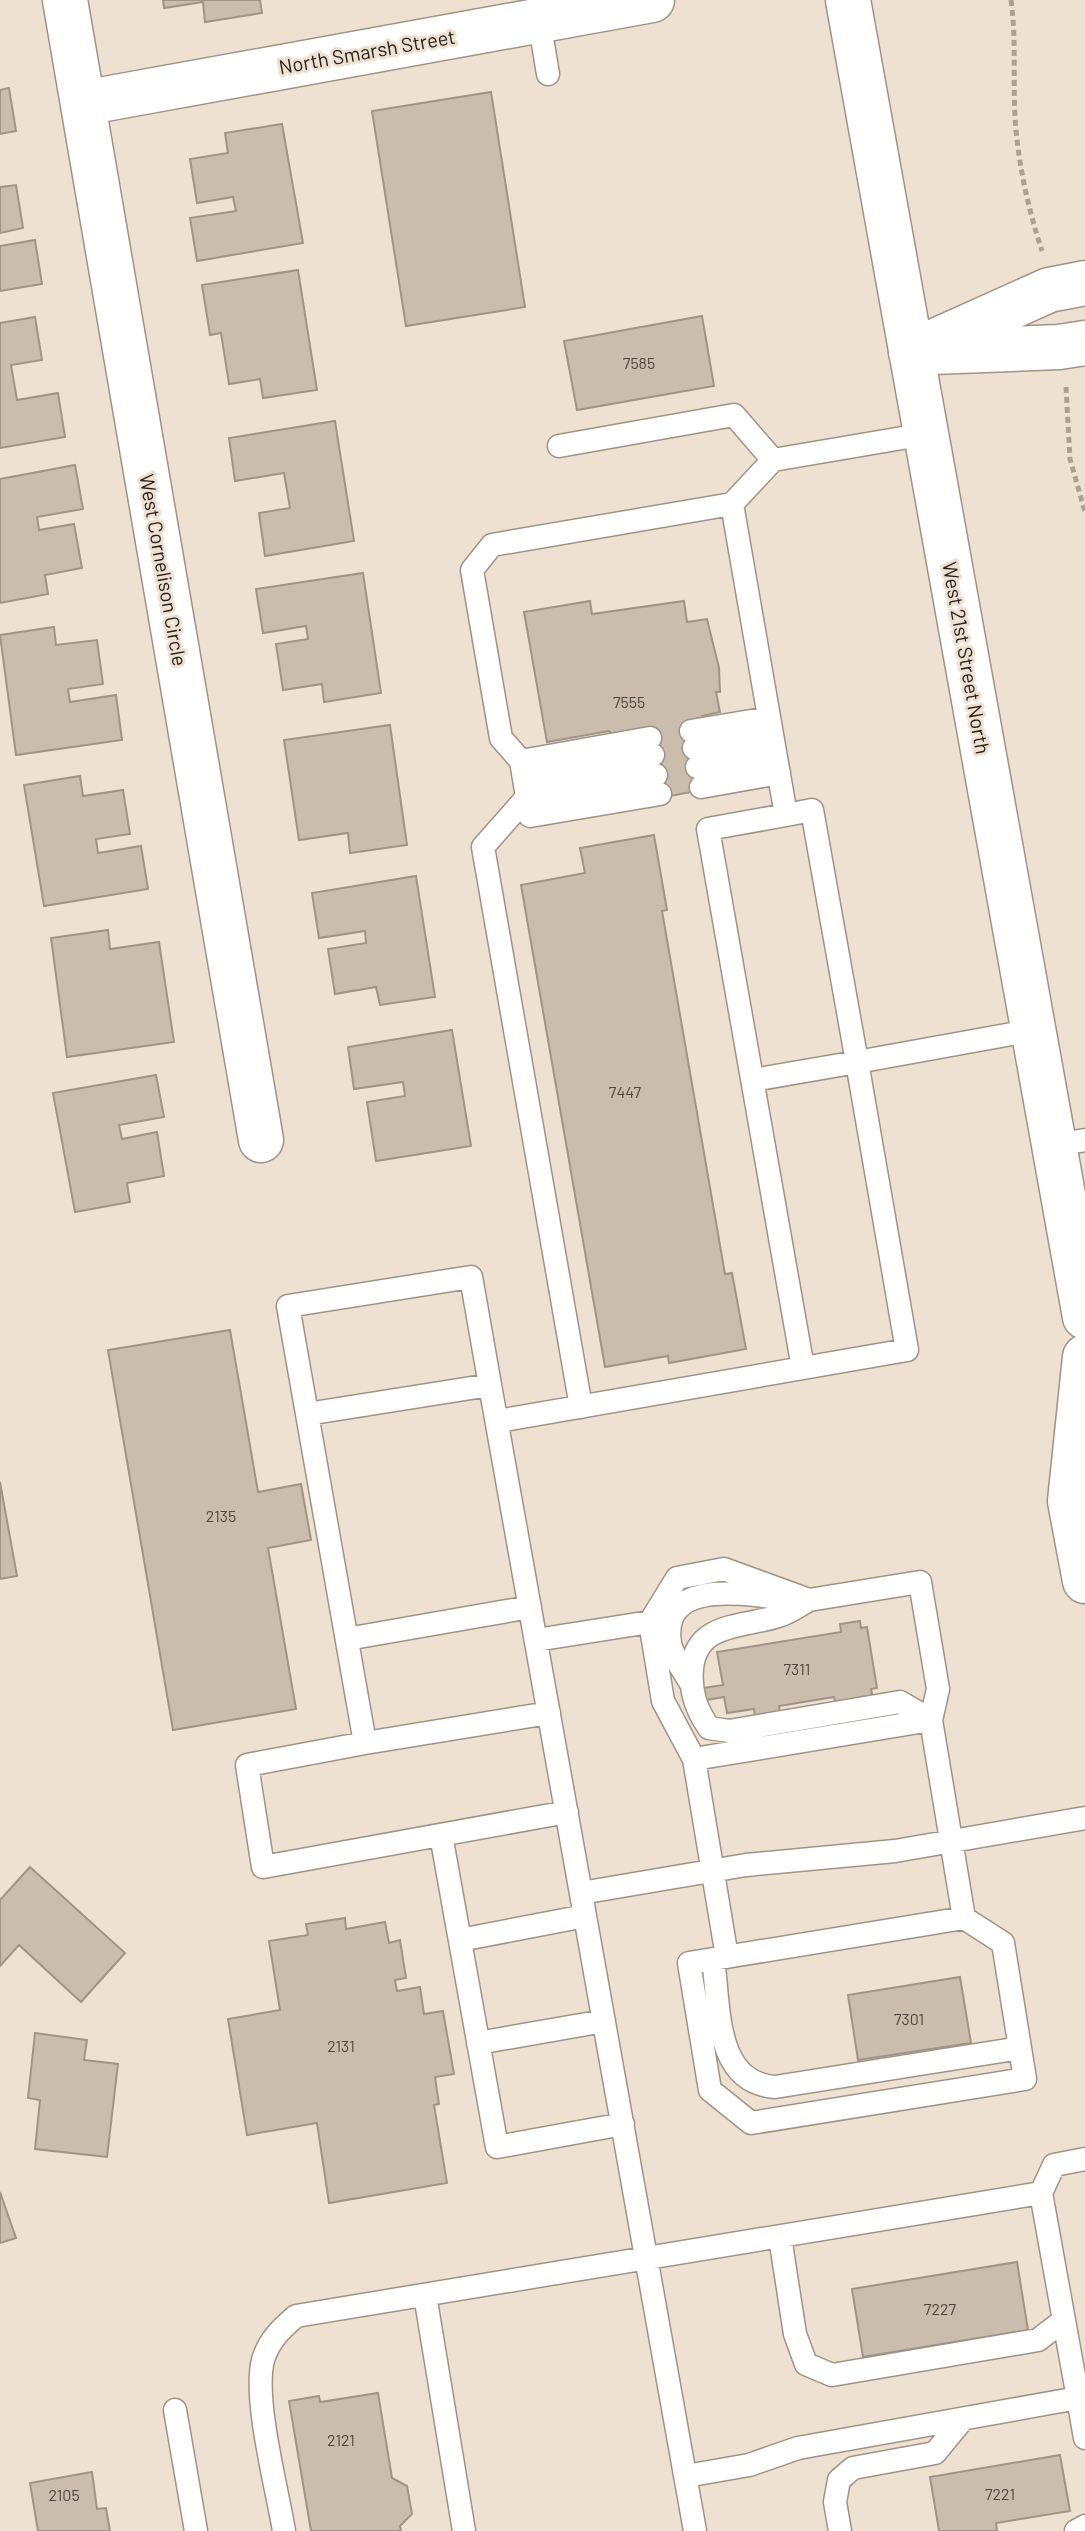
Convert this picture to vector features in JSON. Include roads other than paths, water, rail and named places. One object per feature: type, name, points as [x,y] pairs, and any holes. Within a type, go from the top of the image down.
[{"type":"street","name":"West Cornelison Circle","points":[[65,0],[261,1140]]},
{"type":"street","name":"North Smarsh Street","points":[[83,103],[652,0]]},
{"type":"street","name":"West 21st Street North","points":[[848,0],[1034,1030],[1070,1143],[1085,1317]]},
{"type":"street","points":[[911,352],[1049,290],[1085,283]]},
{"type":"street","points":[[911,352],[1059,347],[1085,343]]},
{"type":"street","points":[[1085,1357],[1070,1501],[1085,1581]]},
{"type":"lane","points":[[539,20],[548,74]]},
{"type":"lane","points":[[559,446],[734,415],[773,460]]},
{"type":"lane","points":[[524,778],[655,766],[530,816],[524,778],[501,738],[472,570],[492,545],[732,504],[773,460],[926,434]]},
{"type":"lane","points":[[732,504],[786,815]]},
{"type":"lane","points":[[774,745],[696,758],[774,745]]},
{"type":"lane","points":[[524,778],[483,847],[581,1407]]},
{"type":"lane","points":[[498,1421],[907,1350],[812,810],[708,829],[803,1368]]},
{"type":"lane","points":[[753,1080],[1034,1030]]},
{"type":"lane","points":[[365,1743],[288,1306],[471,1277],[695,2531]]},
{"type":"lane","points":[[307,1414],[490,1385]]},
{"type":"lane","points":[[809,1600],[724,1569],[677,1578],[650,1622],[663,1701],[694,1759],[713,1870],[728,2056],[738,2074],[754,2085],[775,2087],[1020,2048]]},
{"type":"lane","points":[[931,1720],[900,1702],[729,1731],[709,1728],[697,1710],[691,1684],[670,1644],[673,1619],[683,1603],[703,1594],[809,1600],[920,1582],[938,1689],[931,1720],[964,1918]]},
{"type":"lane","points":[[691,1684],[693,1657],[705,1638],[730,1624],[780,1616],[809,1600]]},
{"type":"lane","points":[[347,1639],[530,1607]]},
{"type":"lane","points":[[536,1640],[650,1622]]},
{"type":"lane","points":[[549,1713],[247,1765],[263,1867],[567,1812]]},
{"type":"lane","points":[[694,1759],[931,1720]]},
{"type":"lane","points":[[581,1893],[713,1870],[895,1851],[1085,1818]]},
{"type":"lane","points":[[441,1835],[497,2147],[623,2124]]},
{"type":"lane","points":[[460,1940],[585,1916]]},
{"type":"lane","points":[[964,1918],[1003,1943],[1025,2079],[751,2123],[710,2090],[689,1963],[964,1918]]},
{"type":"lane","points":[[478,2043],[604,2021]]},
{"type":"lane","points":[[1085,2159],[1054,2165],[1041,2193],[1085,2438]]},
{"type":"lane","points":[[284,2531],[262,2395],[263,2361],[275,2334],[296,2316],[1041,2193]]},
{"type":"lane","points":[[780,2237],[795,2334],[806,2364],[832,2375],[1038,2340],[1064,2320]]},
{"type":"lane","points":[[425,2295],[464,2531]]},
{"type":"lane","points":[[686,2476],[749,2465],[798,2448],[1078,2398]]},
{"type":"lane","points":[[175,2410],[196,2531]]},
{"type":"lane","points":[[840,2531],[835,2502],[839,2480],[853,2468],[935,2453],[963,2419]]},
{"type":"lane","points":[[1076,2531],[1085,2526]]}]
